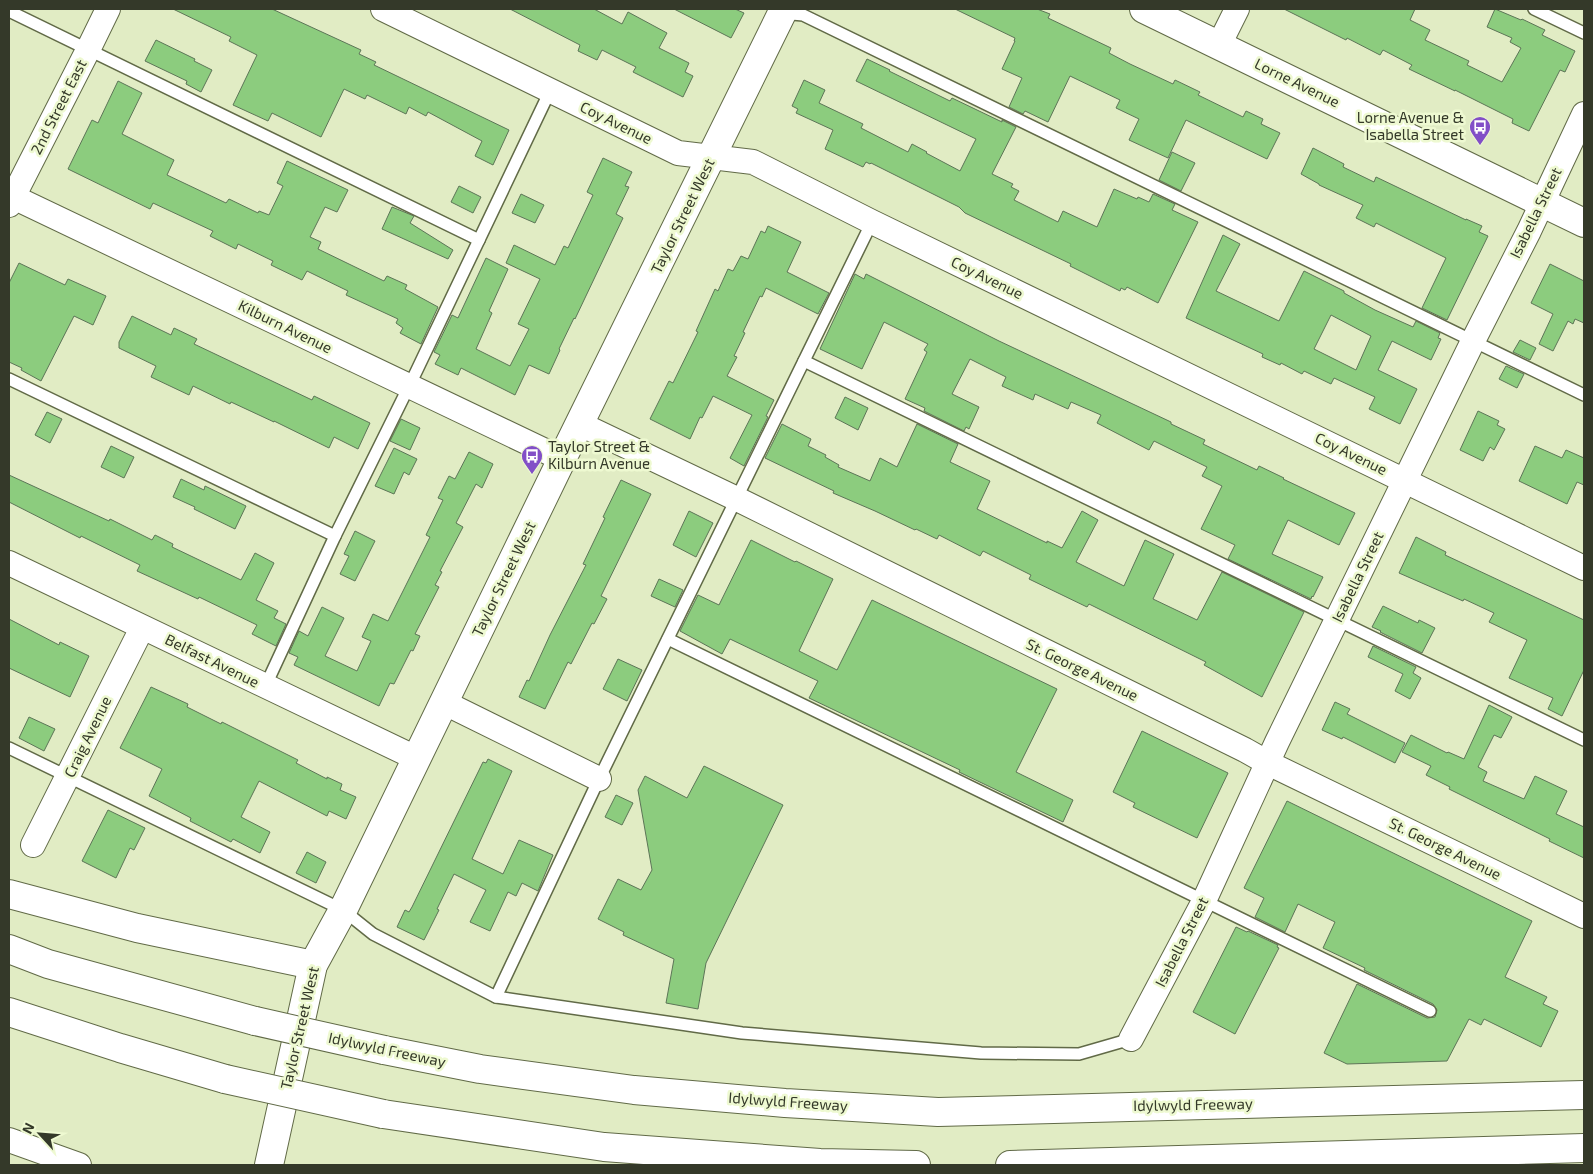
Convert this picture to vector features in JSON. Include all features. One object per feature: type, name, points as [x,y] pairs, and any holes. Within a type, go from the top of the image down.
[{"type":"main road","name":"Lorne Avenue","points":[[1144,9],[1584,223]]},
{"type":"main road","name":"Taylor Street West","points":[[269,1165],[312,965],[344,910],[416,758],[445,703],[562,459],[711,158],[779,10]]},
{"type":"main road","points":[[9,894],[138,928],[312,965]]},
{"type":"main road","name":"Idylwyld Freeway","points":[[9,949],[48,964],[255,1021],[480,1069],[634,1090],[785,1103],[938,1112],[1584,1095]]},
{"type":"main road","points":[[9,1012],[224,1079],[383,1114],[604,1147],[820,1163],[916,1165]]},
{"type":"main road","points":[[1010,1165],[1584,1148]]},
{"type":"street","name":"2nd Street East","points":[[10,199],[108,9]]},
{"type":"street","name":"Coy Avenue","points":[[383,9],[678,153],[753,162],[872,222],[1584,568]]},
{"type":"street","points":[[1219,45],[1237,9]]},
{"type":"street","name":"Isabella Street","points":[[1131,1039],[1204,901],[1336,620],[1584,114]]},
{"type":"street","name":"Kilburn Avenue","points":[[10,199],[562,459]]},
{"type":"street","name":"St. George Avenue","points":[[580,424],[737,499],[1268,763],[1584,916]]},
{"type":"street","name":"Belfast Avenue","points":[[9,563],[416,758]]},
{"type":"street","name":"Craig Avenue","points":[[34,845],[142,628]]},
{"type":"street","points":[[445,703],[599,779]]},
{"type":"street","points":[[9,1140],[79,1165]]},
{"type":"lane","points":[[1534,9],[1584,33]]},
{"type":"lane","points":[[779,10],[804,15],[1584,394]]},
{"type":"lane","points":[[9,12],[478,240]]},
{"type":"lane","points":[[265,687],[335,536],[409,387],[550,91]]},
{"type":"lane","points":[[496,997],[599,779],[872,222]]},
{"type":"lane","points":[[804,361],[1584,740]]},
{"type":"lane","points":[[9,379],[335,536]]},
{"type":"lane","points":[[668,639],[1430,1011]]},
{"type":"lane","points":[[9,748],[344,910],[373,934],[496,997],[742,1033],[981,1053],[1079,1054],[1131,1039]]},
{"type":"building","points":[[173,9],[272,9],[361,50],[359,54],[376,62],[374,65],[509,130],[493,165],[475,156],[482,141],[428,112],[426,116],[409,107],[406,114],[367,95],[365,99],[344,89],[321,137],[272,113],[268,121],[233,105],[257,55],[229,41],[231,37]]},
{"type":"building","points":[[510,9],[594,9],[622,24],[628,12],[667,33],[659,48],[689,63],[685,72],[693,76],[683,97],[633,72],[636,67],[602,50],[597,60],[578,51],[580,45]]},
{"type":"building","points":[[674,9],[735,9],[744,13],[731,38]]},
{"type":"building","points":[[955,9],[1037,9],[1050,14],[1048,18],[1111,48],[1109,53],[1130,64],[1173,84],[1175,80],[1200,92],[1198,95],[1243,117],[1246,111],[1263,119],[1261,124],[1280,133],[1267,159],[1186,120],[1168,158],[1129,140],[1139,119],[1116,108],[1120,100],[1070,76],[1048,122],[1025,111],[1023,114],[1009,107],[1022,78],[1002,69],[1015,38]]},
{"type":"building","points":[[1284,9],[1415,9],[1410,20],[1430,30],[1425,40],[1469,61],[1467,65],[1502,82],[1521,48],[1510,42],[1512,38],[1487,27],[1495,9],[1545,30],[1542,35],[1575,51],[1565,72],[1560,70],[1529,131],[1512,123],[1513,119],[1409,69],[1412,65],[1383,50],[1380,55]]},
{"type":"building","points":[[156,40],[195,59],[194,61],[212,70],[201,92],[186,84],[187,81],[145,61]]},
{"type":"building","points":[[867,59],[950,101],[952,98],[1016,127],[992,174],[1013,184],[1011,187],[1019,191],[1014,200],[1058,222],[1063,211],[1097,227],[1114,189],[1149,202],[1153,194],[1175,204],[1172,210],[1198,222],[1158,303],[1127,287],[1125,290],[1121,288],[1120,291],[1070,266],[1071,264],[965,213],[959,207],[871,163],[866,162],[863,167],[825,149],[833,130],[796,113],[798,109],[792,106],[804,80],[825,90],[819,103],[863,124],[861,128],[908,152],[912,144],[960,171],[976,139],[856,81]]},
{"type":"building","points":[[118,81],[142,93],[122,134],[174,160],[167,175],[226,203],[229,199],[258,213],[259,211],[269,215],[283,186],[277,183],[287,161],[348,190],[337,212],[325,207],[310,237],[321,242],[318,249],[384,281],[387,276],[407,285],[405,289],[438,307],[421,344],[400,333],[403,328],[396,323],[398,319],[346,295],[348,291],[307,271],[302,280],[271,265],[273,261],[238,244],[236,249],[210,236],[213,231],[153,203],[150,209],[68,169],[92,120],[98,123]]},
{"type":"building","points":[[1313,148],[1344,164],[1343,167],[1374,182],[1376,177],[1482,226],[1479,232],[1488,236],[1447,320],[1422,308],[1446,258],[1376,223],[1374,227],[1356,218],[1363,205],[1319,185],[1301,174]]},
{"type":"building","points":[[1172,152],[1195,163],[1181,191],[1159,180]]},
{"type":"building","points":[[603,158],[632,172],[625,186],[629,187],[616,214],[623,218],[559,349],[549,374],[529,365],[515,395],[461,368],[458,375],[435,364],[440,355],[434,352],[452,315],[458,318],[486,258],[508,269],[489,311],[492,313],[476,349],[510,366],[529,329],[518,324],[540,279],[506,263],[514,245],[555,265],[564,246],[568,248],[593,195],[587,192]]},
{"type":"building","points":[[459,186],[481,197],[473,213],[451,202]]},
{"type":"building","points":[[521,194],[544,205],[535,223],[512,213]]},
{"type":"building","points":[[392,207],[414,216],[410,223],[453,250],[448,259],[382,229]]},
{"type":"building","points":[[768,226],[801,242],[787,272],[829,293],[818,314],[766,288],[762,297],[760,296],[743,332],[745,333],[734,356],[737,357],[727,376],[774,400],[766,416],[768,417],[744,466],[730,458],[752,415],[713,396],[702,418],[700,417],[690,439],[650,419],[669,381],[673,383],[698,332],[696,331],[715,289],[718,291],[728,269],[733,271],[741,256],[748,259],[761,231],[765,233]]},
{"type":"building","points":[[1223,235],[1240,244],[1216,291],[1279,321],[1304,271],[1344,291],[1344,293],[1375,310],[1413,327],[1416,321],[1440,333],[1438,338],[1441,339],[1431,360],[1392,341],[1378,370],[1417,389],[1400,424],[1369,409],[1375,397],[1334,378],[1331,384],[1304,371],[1302,374],[1281,363],[1280,365],[1262,357],[1263,354],[1186,318]],"holes":[[[1331,315],[1371,336],[1356,370],[1314,349]]]},
{"type":"building","points":[[19,263],[65,285],[68,279],[106,296],[93,325],[74,316],[41,381],[9,362],[9,283]]},
{"type":"building","points":[[1550,264],[1584,281],[1584,323],[1575,319],[1573,324],[1568,321],[1553,351],[1539,344],[1553,314],[1531,303]]},
{"type":"building","points":[[855,274],[864,279],[866,274],[999,341],[1171,422],[1171,424],[1205,440],[1203,444],[1257,470],[1259,466],[1355,513],[1339,545],[1288,520],[1272,554],[1323,577],[1313,597],[1311,599],[1228,559],[1235,545],[1201,529],[1222,486],[1202,476],[1207,467],[1154,441],[1149,450],[1097,423],[1101,415],[1071,402],[1068,409],[1035,394],[1033,400],[1002,386],[1006,377],[970,359],[952,394],[979,407],[969,429],[966,427],[964,431],[924,411],[925,408],[905,399],[927,352],[924,350],[928,344],[884,322],[862,369],[820,349]]},
{"type":"building","points":[[132,316],[171,335],[174,328],[197,339],[194,344],[312,400],[314,396],[370,423],[358,449],[334,437],[329,448],[274,421],[231,402],[230,404],[193,386],[189,395],[151,377],[156,366],[119,348],[119,342]]},
{"type":"building","points":[[1520,340],[1536,348],[1530,360],[1513,352]]},
{"type":"building","points":[[1506,366],[1524,374],[1517,388],[1499,379]]},
{"type":"building","points":[[845,397],[868,408],[858,430],[835,418]]},
{"type":"building","points":[[1478,411],[1499,421],[1497,425],[1505,429],[1494,450],[1490,447],[1483,461],[1460,450]]},
{"type":"building","points":[[47,412],[62,419],[50,443],[35,435]]},
{"type":"building","points":[[401,419],[420,428],[410,450],[390,441]]},
{"type":"building","points":[[782,424],[811,439],[808,446],[826,455],[825,457],[839,465],[838,467],[870,481],[880,458],[897,467],[917,424],[958,444],[950,462],[990,481],[977,509],[1047,543],[1047,541],[1062,548],[1082,511],[1098,520],[1076,562],[1124,586],[1145,540],[1174,554],[1153,599],[1197,620],[1222,572],[1304,612],[1262,697],[1204,665],[1206,662],[1089,604],[1087,607],[1029,579],[1031,575],[983,551],[980,556],[939,535],[937,539],[915,530],[833,493],[834,491],[765,458]]},
{"type":"building","points":[[111,446],[134,457],[124,478],[101,467]]},
{"type":"building","points":[[1535,446],[1562,458],[1566,450],[1584,458],[1584,485],[1577,482],[1567,504],[1519,481]]},
{"type":"building","points":[[394,448],[417,459],[409,475],[404,472],[394,494],[375,486]]},
{"type":"building","points":[[469,452],[493,464],[482,488],[476,484],[456,523],[463,527],[440,571],[442,572],[435,585],[439,587],[415,634],[420,636],[394,684],[390,683],[379,706],[294,665],[298,657],[289,653],[299,631],[308,636],[322,607],[344,618],[325,656],[357,671],[371,641],[362,637],[373,614],[388,621],[430,537],[426,535],[443,500],[438,498],[449,476],[455,479]]},
{"type":"building","points":[[9,475],[109,521],[110,519],[152,540],[155,535],[173,544],[172,547],[241,580],[255,553],[274,563],[256,600],[278,611],[274,618],[286,624],[276,646],[252,634],[257,625],[199,597],[198,599],[137,571],[140,565],[81,536],[80,538],[9,502]]},
{"type":"building","points":[[181,479],[204,490],[205,486],[246,506],[235,529],[173,497]]},
{"type":"building","points":[[621,480],[651,494],[601,596],[607,599],[571,664],[568,662],[545,709],[519,697],[527,680],[529,681],[586,565],[583,564]]},
{"type":"building","points":[[689,511],[713,523],[696,557],[673,545]]},
{"type":"building","points":[[355,531],[375,541],[355,581],[340,574],[349,556],[344,554]]},
{"type":"building","points":[[1416,537],[1446,552],[1445,555],[1584,620],[1584,670],[1562,716],[1548,709],[1553,698],[1509,678],[1527,640],[1489,622],[1494,613],[1399,573]]},
{"type":"building","points":[[751,540],[833,579],[799,651],[837,670],[872,600],[1057,689],[1016,772],[1073,800],[1063,822],[959,772],[960,770],[809,698],[818,681],[730,639],[722,654],[680,631],[698,595],[719,605]]},
{"type":"building","points":[[659,579],[683,590],[675,607],[651,596]]},
{"type":"building","points":[[1383,606],[1418,623],[1419,620],[1435,628],[1422,653],[1372,627]]},
{"type":"building","points":[[9,619],[59,645],[60,642],[89,656],[70,697],[9,668]]},
{"type":"building","points":[[1373,646],[1416,667],[1413,673],[1421,678],[1410,699],[1395,691],[1403,674],[1368,657]]},
{"type":"building","points":[[618,659],[642,670],[627,701],[603,689]]},
{"type":"building","points":[[151,687],[188,704],[187,707],[221,724],[222,722],[298,760],[296,763],[327,779],[327,777],[342,784],[340,790],[356,797],[346,819],[329,811],[327,816],[259,781],[241,817],[270,832],[260,853],[233,839],[231,842],[190,821],[191,818],[149,796],[162,769],[120,748]]},
{"type":"building","points":[[1335,702],[1350,709],[1347,714],[1405,743],[1395,763],[1343,737],[1342,739],[1322,730]]},
{"type":"building","points":[[1489,705],[1512,717],[1501,738],[1494,735],[1478,767],[1487,772],[1483,781],[1524,799],[1535,776],[1567,791],[1556,814],[1584,827],[1584,858],[1449,789],[1450,787],[1426,775],[1431,766],[1402,752],[1411,735],[1447,753],[1464,759]]},
{"type":"building","points":[[29,717],[55,729],[44,751],[19,738]]},
{"type":"building","points":[[1142,731],[1228,773],[1197,838],[1133,807],[1135,803],[1113,792]]},
{"type":"building","points":[[488,759],[512,771],[472,859],[503,874],[519,840],[553,855],[538,891],[522,883],[516,896],[508,892],[490,931],[470,922],[486,890],[454,874],[424,940],[397,927],[405,910],[409,912],[412,907],[483,762],[486,763]]},
{"type":"building","points":[[704,766],[783,805],[706,963],[698,1009],[666,1003],[674,959],[623,935],[624,932],[598,919],[618,879],[641,890],[652,870],[638,790],[645,776],[687,798]]},
{"type":"building","points":[[616,795],[633,803],[622,825],[605,817]]},
{"type":"building","points":[[1287,801],[1532,921],[1505,977],[1547,997],[1543,1004],[1558,1011],[1541,1047],[1484,1019],[1481,1025],[1469,1019],[1447,1061],[1347,1064],[1324,1053],[1357,984],[1427,1018],[1435,1017],[1437,1010],[1433,1004],[1323,948],[1335,922],[1298,904],[1285,932],[1255,917],[1264,898],[1244,888]]},
{"type":"building","points":[[108,810],[145,828],[134,850],[130,848],[116,878],[82,861]]},
{"type":"building","points":[[307,852],[326,862],[316,883],[296,873]]},
{"type":"building","points":[[1236,927],[1278,945],[1277,947],[1279,948],[1235,1034],[1193,1012]]},
{"type":"place","name":"Lorne Avenue & Isabella Street","points":[[1480,146]]},
{"type":"place","name":"Taylor Street & Kilburn Avenue","points":[[532,475]]}]
